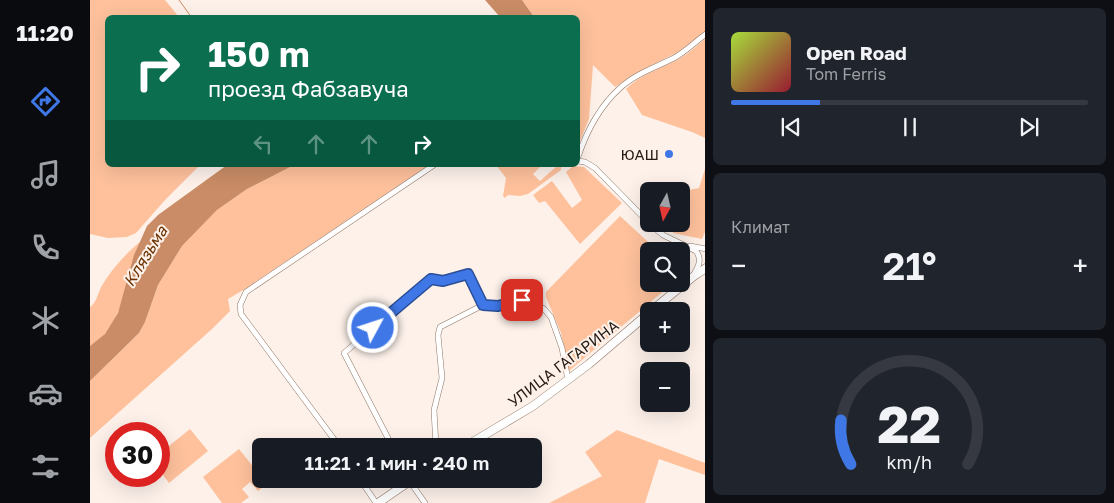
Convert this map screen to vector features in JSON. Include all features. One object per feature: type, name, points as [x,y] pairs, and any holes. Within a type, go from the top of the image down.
[{"type":"main road","name":"УЛИЦА ГАГАРИНА","points":[[662,302],[705,268]]},
{"type":"main road","name":"УЛИЦА ГАГАРИНА","points":[[479,438],[533,406],[568,380],[640,320]]},
{"type":"main road","points":[[377,503],[399,488]]},
{"type":"street","points":[[580,152],[585,136],[596,117],[620,88],[650,69],[675,57],[705,34]]},
{"type":"street","points":[[580,160],[595,168],[640,214]]},
{"type":"street","points":[[333,438],[241,314],[240,305],[246,292],[431,167]]},
{"type":"street","points":[[660,232],[676,242]]},
{"type":"street","points":[[690,246],[705,249]]},
{"type":"street","points":[[690,248],[696,251],[700,256],[698,268],[694,276]]},
{"type":"street","points":[[388,438],[344,353],[431,279],[443,281],[468,274],[483,305]]},
{"type":"street","points":[[436,438],[434,410],[442,378],[438,336],[440,327],[483,305],[498,306],[527,300],[544,309],[551,317],[558,334],[568,380]]},
{"type":"street","points":[[366,488],[377,503]]},
{"type":"street","points":[[415,488],[425,503]]},
{"type":"shaded area","points":[[90,0],[165,0],[177,15],[105,15],[105,167],[199,167],[165,200],[136,233],[127,237],[108,238],[90,234]]},
{"type":"shaded area","points":[[522,0],[705,0],[705,32],[678,52],[615,87],[593,65],[589,119],[580,141],[580,15],[533,15]]},
{"type":"shaded area","points":[[705,39],[705,138],[642,115],[626,89],[644,76],[681,58]]},
{"type":"shaded area","points":[[290,167],[426,167],[228,299],[230,311],[108,422],[105,422],[105,425],[90,438],[90,381],[139,333],[145,322],[158,285],[182,246],[217,210],[247,189]]},
{"type":"shaded area","points":[[498,167],[540,167],[533,174],[540,181],[556,167],[561,167],[561,170],[528,194],[520,196],[508,195],[505,198],[503,196],[506,178]]},
{"type":"shaded area","points":[[572,167],[584,167],[622,203],[580,244],[545,201],[539,203],[533,195],[552,181],[572,208],[582,200],[566,172]]},
{"type":"shaded area","points":[[705,169],[705,232],[702,239],[673,233],[690,232],[690,190],[699,188]]},
{"type":"shaded area","points":[[620,216],[648,242],[640,242],[640,292],[663,292],[651,302],[640,302],[640,311],[569,371],[561,333],[546,297],[546,292]]},
{"type":"shaded area","points":[[140,242],[118,314],[105,334],[90,346],[90,307],[114,268]]},
{"type":"shaded area","points":[[190,429],[208,451],[170,482],[170,445]]},
{"type":"shaded area","points":[[617,430],[705,463],[705,475],[659,459],[645,503],[549,503],[602,476],[585,452]]},
{"type":"shaded area","points":[[239,449],[252,465],[252,484],[250,482],[242,489],[249,497],[241,503],[222,503],[203,477]]},
{"type":"water","points":[[485,0],[522,0],[533,15],[498,15]]},
{"type":"water","name":"Клязьма","points":[[224,167],[290,167],[247,189],[217,210],[182,246],[158,285],[145,322],[139,333],[90,381],[90,346],[105,334],[118,313],[134,255],[147,226],[158,215]]},
{"type":"waterway","points":[[179,0],[190,15]]},
{"type":"place","name":"ЮАШ","points":[[669,154]]},
{"type":"route","points":[[373,328],[431,279],[443,281],[468,274],[483,305],[498,306],[522,300]]}]
